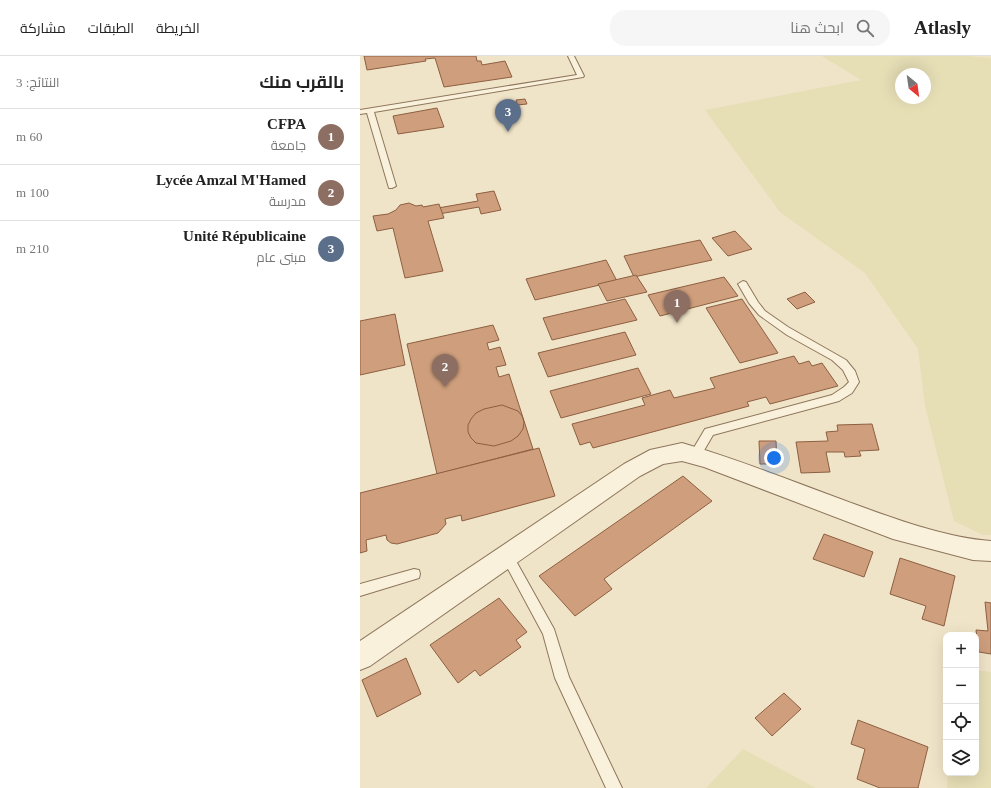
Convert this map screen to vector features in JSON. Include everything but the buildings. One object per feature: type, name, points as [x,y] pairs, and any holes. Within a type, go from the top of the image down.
[{"type":"street","points":[[360,657],[639,466],[658,456],[682,452],[710,460],[893,529],[973,550],[991,551]]},
{"type":"lane","points":[[360,112],[582,76],[570,56]]},
{"type":"lane","points":[[370,110],[392,186]]},
{"type":"lane","points":[[695,456],[709,432],[835,398],[848,390],[854,382],[852,374],[846,364],[836,356],[809,343],[761,312],[743,284]]},
{"type":"lane","points":[[507,556],[549,633],[562,678],[614,788]]},
{"type":"lane","points":[[360,590],[414,574]]},
{"type":"shaded area","points":[[822,56],[966,56],[991,58],[991,535],[983,535],[954,521],[925,406],[918,349],[865,273],[780,212],[705,110],[861,80]]},
{"type":"shaded area","points":[[979,670],[991,672],[991,788],[947,788],[948,776],[979,776]]},
{"type":"shaded area","points":[[743,749],[816,788],[706,788]]},
{"type":"place","name":"Unité Républicaine","points":[[508,132]]},
{"type":"place","name":"CFPA","points":[[677,323]]},
{"type":"place","name":"Lycée Amzal M'Hamed","points":[[445,387]]}]
